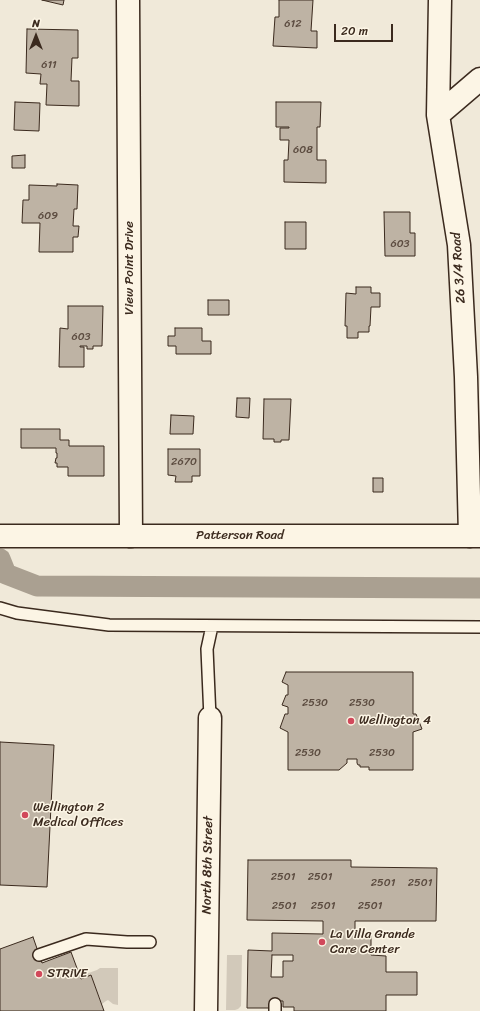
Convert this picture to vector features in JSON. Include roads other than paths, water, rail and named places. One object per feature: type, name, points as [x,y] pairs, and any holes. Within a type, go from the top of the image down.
[{"type":"street","name":"View Point Drive","points":[[128,0],[131,536]]},
{"type":"street","name":"26 3/4 Road","points":[[440,0],[438,115],[459,245],[473,376],[475,536]]},
{"type":"street","points":[[438,115],[480,80]]},
{"type":"street","name":"Patterson Road","points":[[9,536],[475,536]]},
{"type":"street","name":"North 8th Street","points":[[206,1011],[210,718]]},
{"type":"lane","points":[[0,608],[17,613],[109,625],[480,627]]},
{"type":"lane","points":[[210,718],[207,649],[212,626]]},
{"type":"lane","points":[[39,955],[86,939],[150,942]]},
{"type":"waterway","points":[[0,559],[6,574],[37,586],[480,588]]},
{"type":"place","name":"Wellington 4","points":[[351,721]]},
{"type":"place","name":"Wellington 2 Medical Offices","points":[[25,815]]},
{"type":"place","name":"La Villa Grande Care Center","points":[[322,942]]},
{"type":"place","name":"STRiVE","points":[[39,974]]}]
